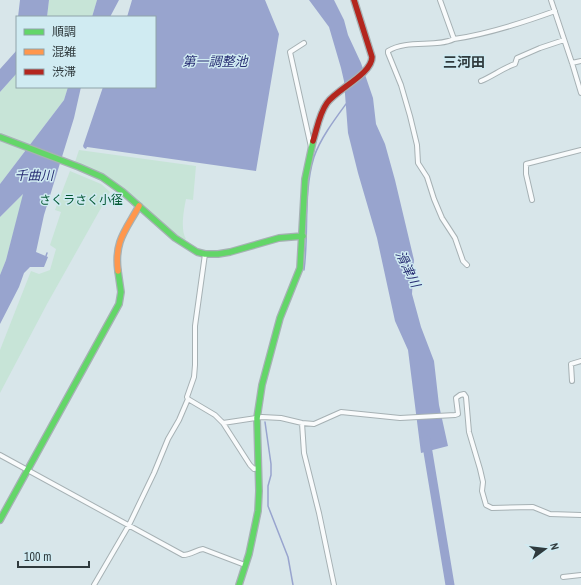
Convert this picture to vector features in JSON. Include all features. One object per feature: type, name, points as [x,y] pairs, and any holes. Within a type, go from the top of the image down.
[{"type":"street","points":[[239,585],[258,511],[257,418],[262,385],[269,354],[280,318],[300,268],[303,236],[305,179],[311,147],[323,112],[330,99],[364,72],[371,65],[372,61],[354,0]]},
{"type":"street","points":[[440,0],[454,39]]},
{"type":"street","points":[[551,0],[581,93]]},
{"type":"street","points":[[467,265],[463,261],[455,238],[442,218],[427,177],[418,163],[417,145],[410,116],[401,85],[388,50],[400,46],[450,41],[454,39],[463,39],[481,35],[555,12]]},
{"type":"street","points":[[482,81],[493,76],[506,67],[515,64],[517,58],[564,40]]},
{"type":"street","points":[[304,43],[290,52],[311,147]]},
{"type":"street","points":[[572,63],[581,61]]},
{"type":"street","points":[[0,137],[68,162],[106,180],[139,206],[182,244],[205,254],[228,252],[283,236],[303,236]]},
{"type":"street","points":[[532,200],[526,174],[526,164],[581,150]]},
{"type":"street","points":[[0,520],[119,304],[121,296],[117,263],[118,246],[139,206]]},
{"type":"street","points":[[94,585],[129,525],[188,399],[187,397],[194,377],[195,326],[205,254]]},
{"type":"street","points":[[572,381],[571,364],[581,361]]},
{"type":"street","points":[[223,423],[262,417],[281,418],[314,424],[341,412],[400,418],[454,415],[458,414],[456,398],[464,394],[466,397],[469,432],[480,469],[483,482],[482,491],[486,505],[492,508],[530,507],[547,514],[581,514]]},
{"type":"street","points":[[188,399],[215,415],[223,423],[250,465],[254,469],[258,468]]},
{"type":"street","points":[[302,423],[304,453],[334,585]]},
{"type":"street","points":[[0,455],[183,555],[188,555],[203,549],[245,565]]},
{"type":"street","points":[[563,577],[581,575]]},
{"type":"green space","points":[[49,0],[97,0],[92,16],[47,16]]},
{"type":"green space","points":[[16,74],[16,88],[68,88],[64,100],[0,184],[0,92]]},
{"type":"green space","points":[[79,150],[196,166],[193,200],[186,199],[183,230],[186,239],[183,241],[172,233],[114,181],[104,174],[75,162]]},
{"type":"green space","name":"さくラさく小径","points":[[70,171],[101,184],[110,192],[47,304],[0,393],[0,350],[31,271],[39,274],[50,270],[56,249],[50,245],[61,212],[55,210]]},
{"type":"green space","points":[[24,193],[6,260],[0,275],[0,217]]},
{"type":"water","points":[[20,0],[49,0],[47,16],[18,16]]},
{"type":"water","points":[[97,0],[119,0],[111,16],[92,16]]},
{"type":"water","name":"第一調整池","points":[[132,0],[265,0],[279,34],[256,171],[87,147],[86,149],[84,148],[83,146],[103,88],[156,88],[156,16],[127,16]]},
{"type":"water","points":[[309,0],[334,0],[344,20],[348,35],[361,63],[373,98],[376,124],[385,144],[414,260],[412,294],[421,327],[434,361],[439,405],[448,446],[421,453],[408,350],[395,321],[377,238],[348,133],[344,81],[341,68],[329,27]]},
{"type":"water","points":[[16,51],[16,74],[0,92],[0,69]]},
{"type":"water","name":"千曲川","points":[[68,88],[81,88],[74,118],[44,215],[36,252],[48,257],[44,267],[30,267],[24,273],[19,287],[0,324],[0,275],[6,260],[23,194],[0,217],[0,184],[64,100]]},
{"type":"waterway","points":[[304,270],[308,184],[314,157],[324,136],[346,104]]},
{"type":"waterway","points":[[265,422],[271,464],[271,475],[268,486],[268,506],[288,557],[293,585]]},
{"type":"waterway","name":"滑津川","points":[[426,440],[450,585]]},
{"type":"traffic: fast","points":[[0,137],[102,177],[123,192],[175,238],[197,252],[205,254],[218,254],[279,238],[303,236]]},
{"type":"traffic: fast","points":[[239,585],[249,554],[258,511],[259,491],[257,418],[262,385],[280,318],[300,268],[305,179],[313,141]]},
{"type":"traffic: fast","points":[[0,520],[119,304],[121,292],[118,271]]},
{"type":"traffic: slow","points":[[118,271],[117,261],[119,244],[139,206]]},
{"type":"traffic: jam","points":[[313,141],[324,107],[338,92],[366,69],[372,57],[354,0]]},
{"type":"district","name":"三河田","points":[[464,62]]}]
